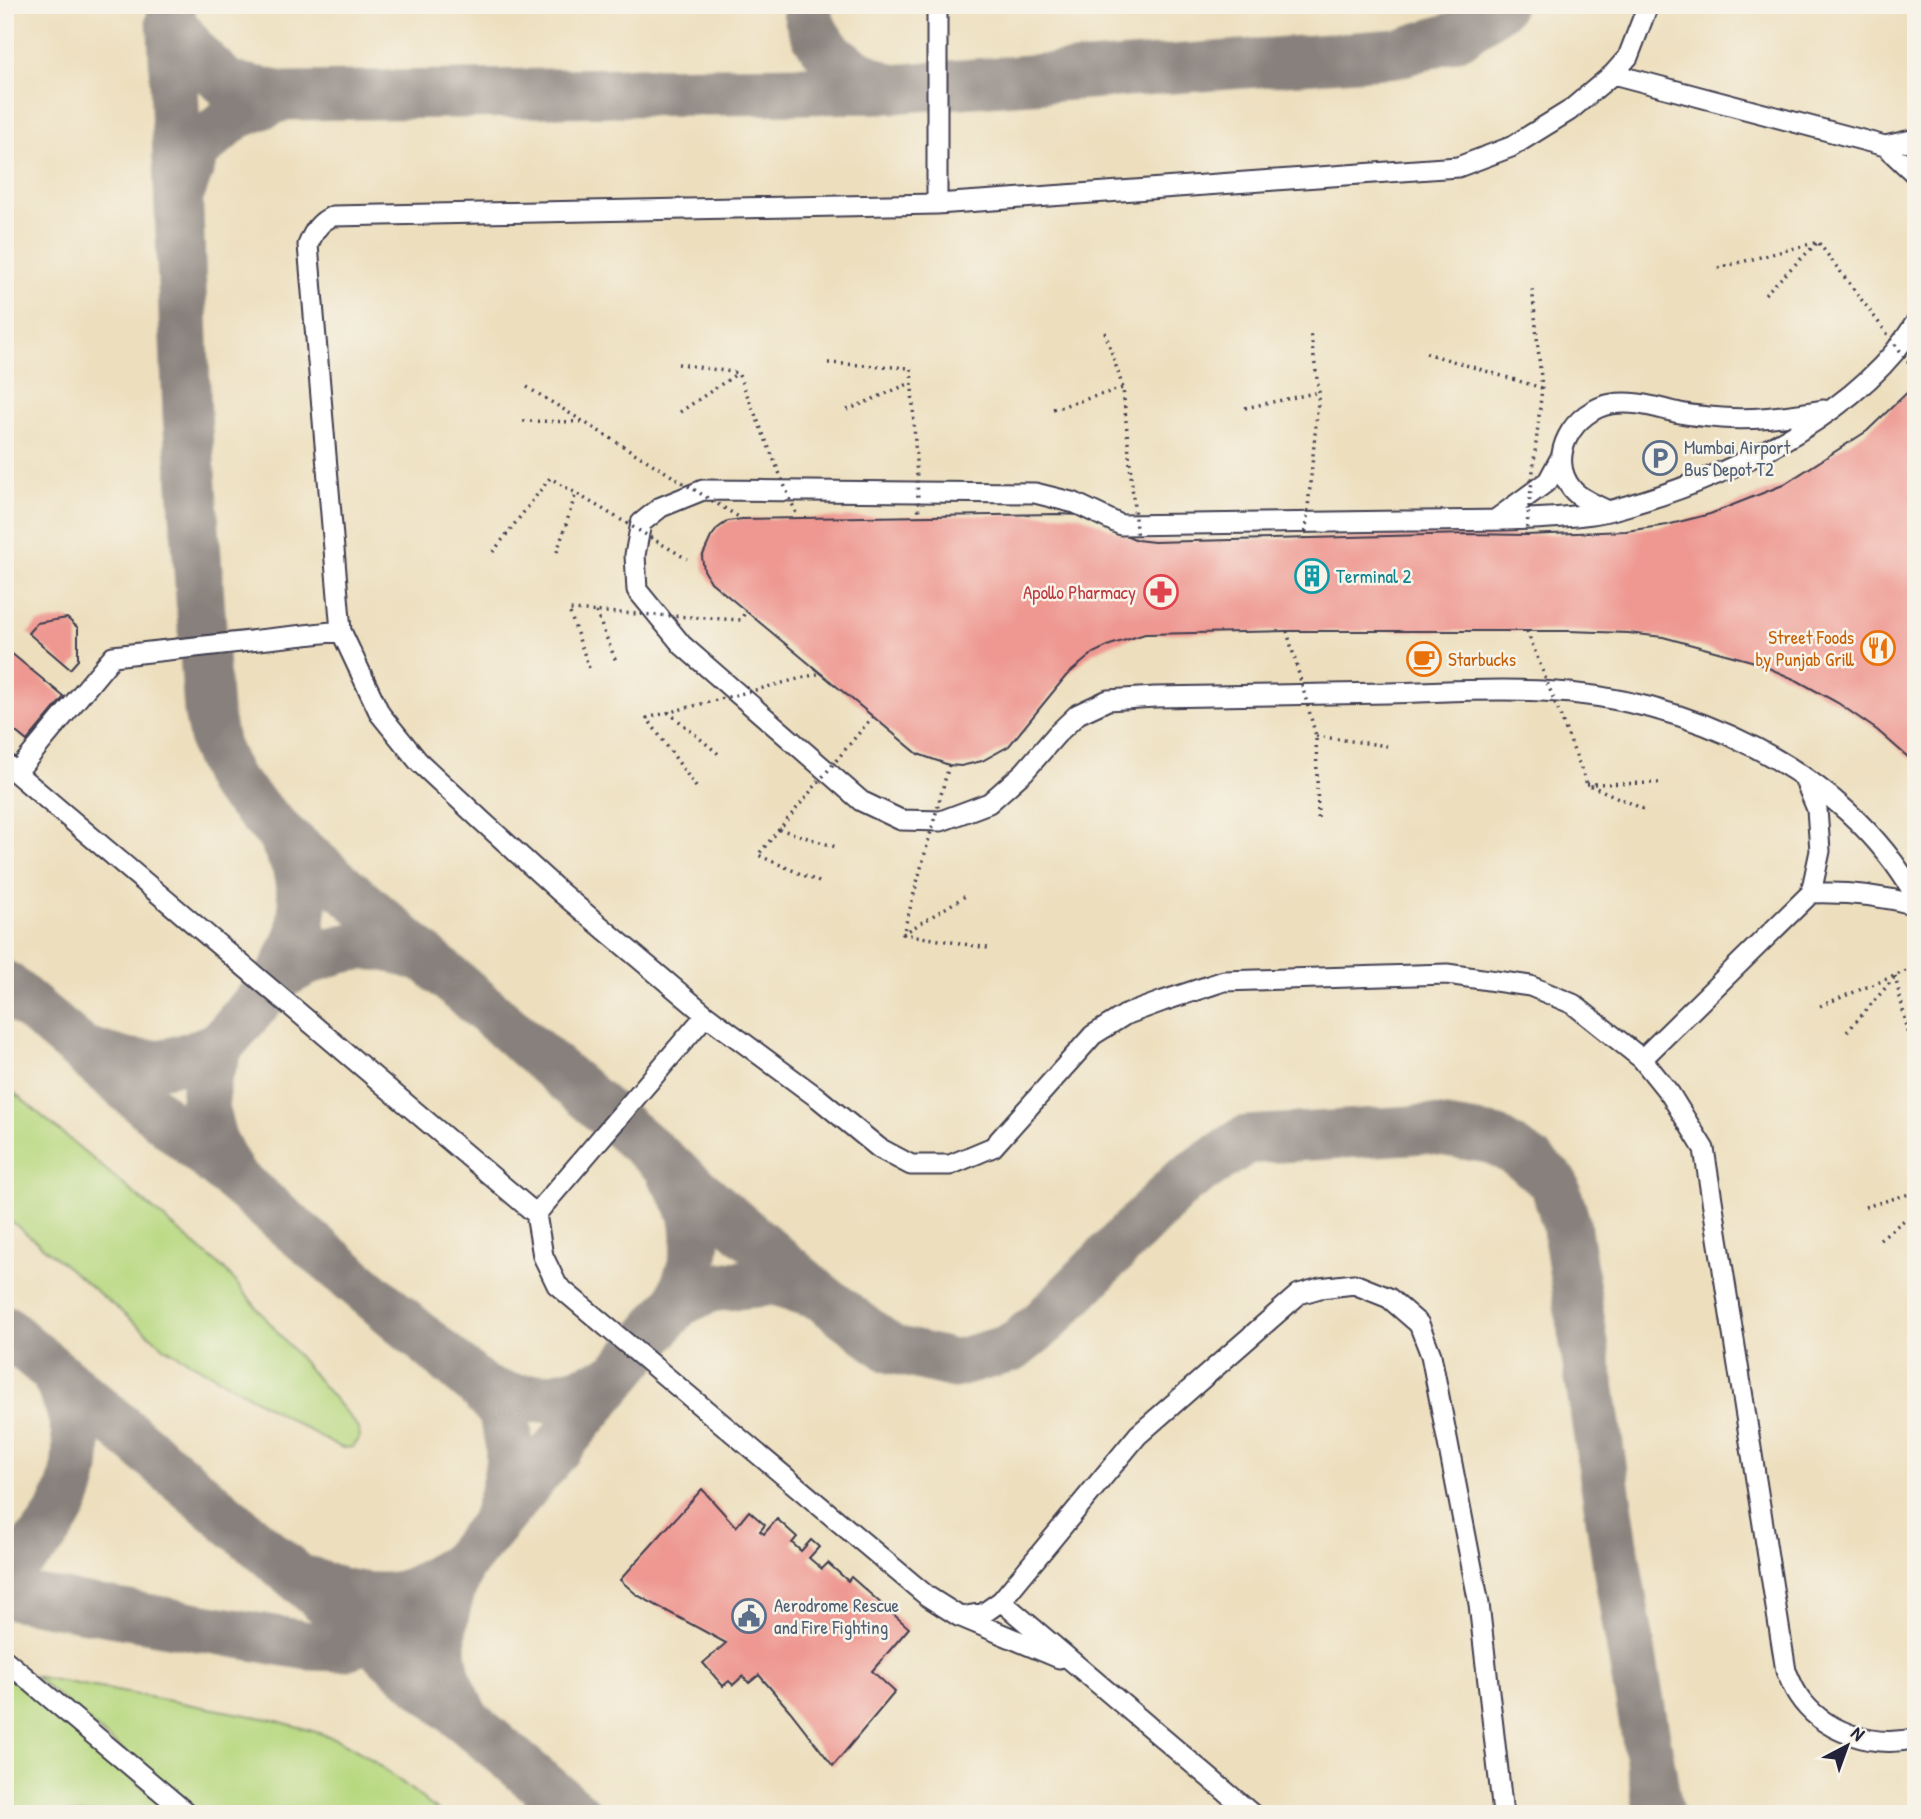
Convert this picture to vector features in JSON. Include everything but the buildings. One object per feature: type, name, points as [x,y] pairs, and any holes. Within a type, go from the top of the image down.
[{"type":"lane","points":[[937,5],[937,204]]},
{"type":"lane","points":[[1648,5],[1628,57],[1613,74],[1569,111],[1511,147],[1458,167],[937,204],[333,216],[322,221],[307,244],[341,631],[380,714],[418,761],[560,892],[706,1015],[818,1098],[879,1148],[911,1166],[950,1165],[993,1147],[1093,1035],[1125,1015],[1224,981],[1447,974],[1530,986],[1573,1004],[1642,1059],[1670,1094],[1704,1149],[1786,1671],[1799,1697],[1819,1717],[1845,1733],[1872,1740],[1916,1738]]},
{"type":"lane","points":[[1613,74],[1885,146],[1916,139]]},
{"type":"lane","points":[[1885,146],[1916,175]]},
{"type":"lane","points":[[1916,322],[1902,345],[1835,409],[1716,476],[1593,514],[1495,520],[1121,525],[1075,503],[1035,493],[703,490],[661,507],[641,523],[635,555],[638,590],[682,645],[861,801],[901,820],[941,821],[989,803],[1024,772],[1078,714],[1108,700],[1155,697],[1556,692],[1647,706],[1705,724],[1765,752],[1804,778],[1874,837],[1901,870],[1916,897]]},
{"type":"lane","points":[[1495,520],[1548,481],[1561,457],[1565,440],[1575,424],[1592,411],[1609,404],[1635,402],[1681,413],[1726,419],[1776,417],[1835,409]]},
{"type":"lane","points":[[1561,457],[1564,476],[1572,490],[1608,511]]},
{"type":"lane","points":[[341,631],[113,656],[11,768],[536,1214],[544,1256],[557,1285],[927,1596],[960,1617],[1078,1666]]},
{"type":"lane","points":[[1642,1059],[1811,893],[1820,851],[1817,809],[1804,778]]},
{"type":"lane","points":[[1811,893],[1848,892],[1916,905]]},
{"type":"lane","points":[[536,1214],[706,1015]]},
{"type":"lane","points":[[960,1617],[984,1613],[1001,1601],[1138,1435],[1299,1294],[1320,1288],[1354,1284],[1389,1298],[1419,1324],[1432,1355],[1479,1604],[1503,1814]]},
{"type":"lane","points":[[1001,1601],[1252,1814]]},
{"type":"lane","points":[[5,1660],[188,1814]]},
{"type":"path","points":[[1718,268],[1818,242]]},
{"type":"path","points":[[1765,293],[1818,242]]},
{"type":"path","points":[[1818,242],[1916,372]]},
{"type":"path","points":[[1526,535],[1542,388],[1532,286]]},
{"type":"path","points":[[1305,539],[1320,393],[1310,331]]},
{"type":"path","points":[[1105,332],[1123,388],[1137,540]]},
{"type":"path","points":[[1426,353],[1542,388]]},
{"type":"path","points":[[828,363],[911,368],[919,517]]},
{"type":"path","points":[[678,364],[738,373]]},
{"type":"path","points":[[680,412],[738,373]]},
{"type":"path","points":[[738,373],[798,518]]},
{"type":"path","points":[[847,410],[911,383]]},
{"type":"path","points":[[527,387],[742,519]]},
{"type":"path","points":[[1053,409],[1123,388]]},
{"type":"path","points":[[1245,408],[1320,393]]},
{"type":"path","points":[[523,421],[586,422]]},
{"type":"path","points":[[493,552],[550,478],[687,559]]},
{"type":"path","points":[[557,552],[576,493]]},
{"type":"path","points":[[589,668],[569,610],[741,620],[746,610]]},
{"type":"path","points":[[596,612],[616,661]]},
{"type":"path","points":[[1287,631],[1316,736],[1318,818]]},
{"type":"path","points":[[1527,631],[1587,784],[1646,810]]},
{"type":"path","points":[[696,787],[647,718],[821,673]]},
{"type":"path","points":[[668,712],[721,756]]},
{"type":"path","points":[[820,882],[758,855],[873,716]]},
{"type":"path","points":[[1316,736],[1387,746]]},
{"type":"path","points":[[903,934],[949,765]]},
{"type":"path","points":[[1587,784],[1659,783]]},
{"type":"path","points":[[779,829],[836,847]]},
{"type":"path","points":[[903,934],[967,895]]},
{"type":"path","points":[[903,934],[988,948]]},
{"type":"path","points":[[1820,1006],[1916,967]]},
{"type":"path","points":[[1847,1032],[1895,976]]},
{"type":"path","points":[[1895,976],[1911,1044]]},
{"type":"path","points":[[1865,1208],[1916,1192]]},
{"type":"path","points":[[1881,1239],[1916,1211]]},
{"type":"green space","points":[[5,1085],[225,1270],[353,1421],[359,1430],[359,1439],[353,1447],[343,1448],[333,1444],[164,1347],[5,1216]]},
{"type":"green space","points":[[5,1670],[174,1814],[5,1814]]},
{"type":"green space","points":[[34,1676],[274,1720],[321,1733],[364,1755],[442,1814],[198,1814]]},
{"type":"taxiway","points":[[171,5],[187,416],[208,711],[215,747],[230,781],[281,834],[819,1295],[891,1349],[954,1364],[1012,1348],[1043,1323],[1182,1182],[1246,1140],[1427,1129],[1495,1140],[1529,1161],[1554,1183],[1566,1223],[1619,1579],[1659,1814]]},
{"type":"taxiway","points":[[806,5],[816,35],[835,58],[860,75],[889,88]]},
{"type":"taxiway","points":[[179,197],[196,150],[234,116],[284,96],[890,89],[1399,53],[1459,35],[1500,5]]},
{"type":"taxiway","points":[[170,21],[196,55],[228,85],[284,96]]},
{"type":"taxiway","points":[[228,1169],[213,1141],[204,1109],[207,1077],[220,1045],[281,975],[300,934],[303,902],[296,866],[281,834]]},
{"type":"taxiway","points":[[281,975],[319,956],[360,946],[394,949],[425,959]]},
{"type":"taxiway","points":[[5,985],[484,1390],[501,1412],[509,1438],[509,1464],[497,1516]]},
{"type":"taxiway","points":[[90,1052],[126,1062],[155,1064],[185,1058],[220,1045]]},
{"type":"taxiway","points":[[671,1174],[690,1208],[696,1237],[691,1267],[678,1303]]},
{"type":"taxiway","points":[[5,1594],[309,1646],[342,1647],[402,1628],[431,1600],[678,1303],[710,1288],[775,1281],[817,1295]]},
{"type":"taxiway","points":[[5,1330],[577,1814]]},
{"type":"taxiway","points":[[5,1568],[42,1538],[67,1499],[73,1477],[75,1430],[69,1406],[54,1372]]},
{"type":"taxiway","points":[[484,1390],[529,1399],[554,1397],[616,1377]]},
{"type":"taxiway","points":[[310,1581],[359,1596],[387,1597],[421,1588],[449,1572]]},
{"type":"taxiway","points":[[457,1574],[445,1612],[442,1651],[448,1683],[465,1718]]},
{"type":"place","name":"Mumbai Airport Bus Depot T2","points":[[1660,458]]},
{"type":"place","name":"Terminal 2","points":[[1312,576]]},
{"type":"place","name":"Apollo Pharmacy","points":[[1161,592]]},
{"type":"place","name":"Street Foods by Punjab Grill","points":[[1878,648]]},
{"type":"place","name":"Starbucks","points":[[1424,659]]},
{"type":"place","name":"Aerodrome Rescue and Fire Fighting","points":[[749,1616]]}]
